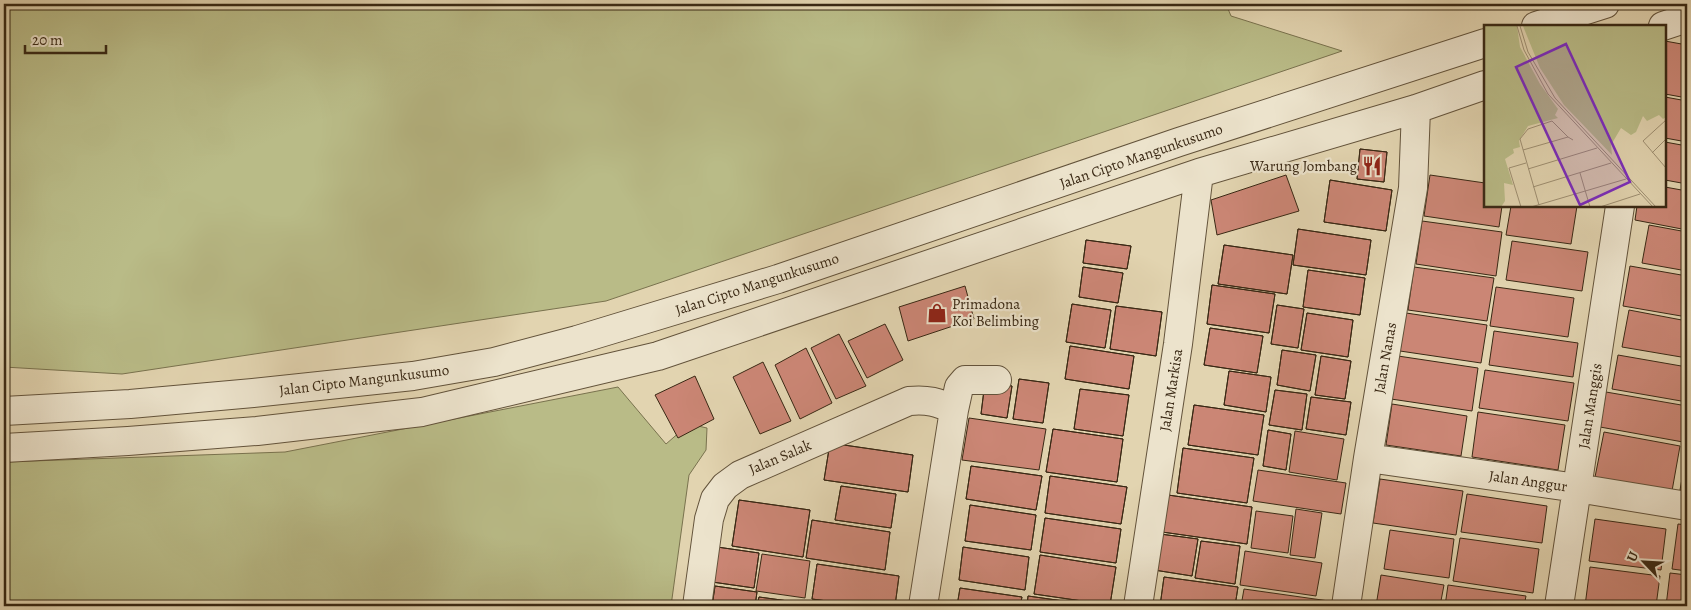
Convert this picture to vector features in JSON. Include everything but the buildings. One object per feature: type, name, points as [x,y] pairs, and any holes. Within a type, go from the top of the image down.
[{"type":"street","points":[[1539,25],[1605,4]]},
{"type":"street","points":[[1666,25],[1687,18]]},
{"type":"street","name":"Jalan Cipto Mangunkusumo","points":[[4,411],[140,403],[413,376],[494,362],[577,340],[778,279],[1170,145],[1484,43]]},
{"type":"street","points":[[4,448],[257,431],[422,412],[658,356],[1199,173],[1416,109],[1484,85]]},
{"type":"street","name":"Jalan Nanas","points":[[1346,606],[1368,458],[1413,188],[1416,109]]},
{"type":"street","name":"Jalan Markisa","points":[[1138,606],[1178,344],[1199,173]]},
{"type":"street","name":"Jalan Manggis","points":[[1559,606],[1620,208]]},
{"type":"street","points":[[413,376],[422,412]]},
{"type":"street","points":[[923,606],[959,387],[965,380],[997,380]]},
{"type":"street","name":"Jalan Salak","points":[[697,606],[709,519],[715,498],[725,486],[740,474],[909,401],[923,399],[938,402],[954,410]]},
{"type":"street","name":"Jalan Anggur","points":[[1368,458],[1687,506]]},
{"type":"green space","points":[[4,4],[1226,4],[1231,16],[1342,51],[606,301],[122,374],[4,367]]},
{"type":"green space","points":[[618,387],[666,444],[689,424],[707,428],[706,450],[689,475],[671,606],[4,606],[4,462],[285,452]]},
{"type":"place","name":"Warung Jombang","points":[[1372,166]]},
{"type":"place","name":"Primadona Koi Belimbing","points":[[937,313]]}]
